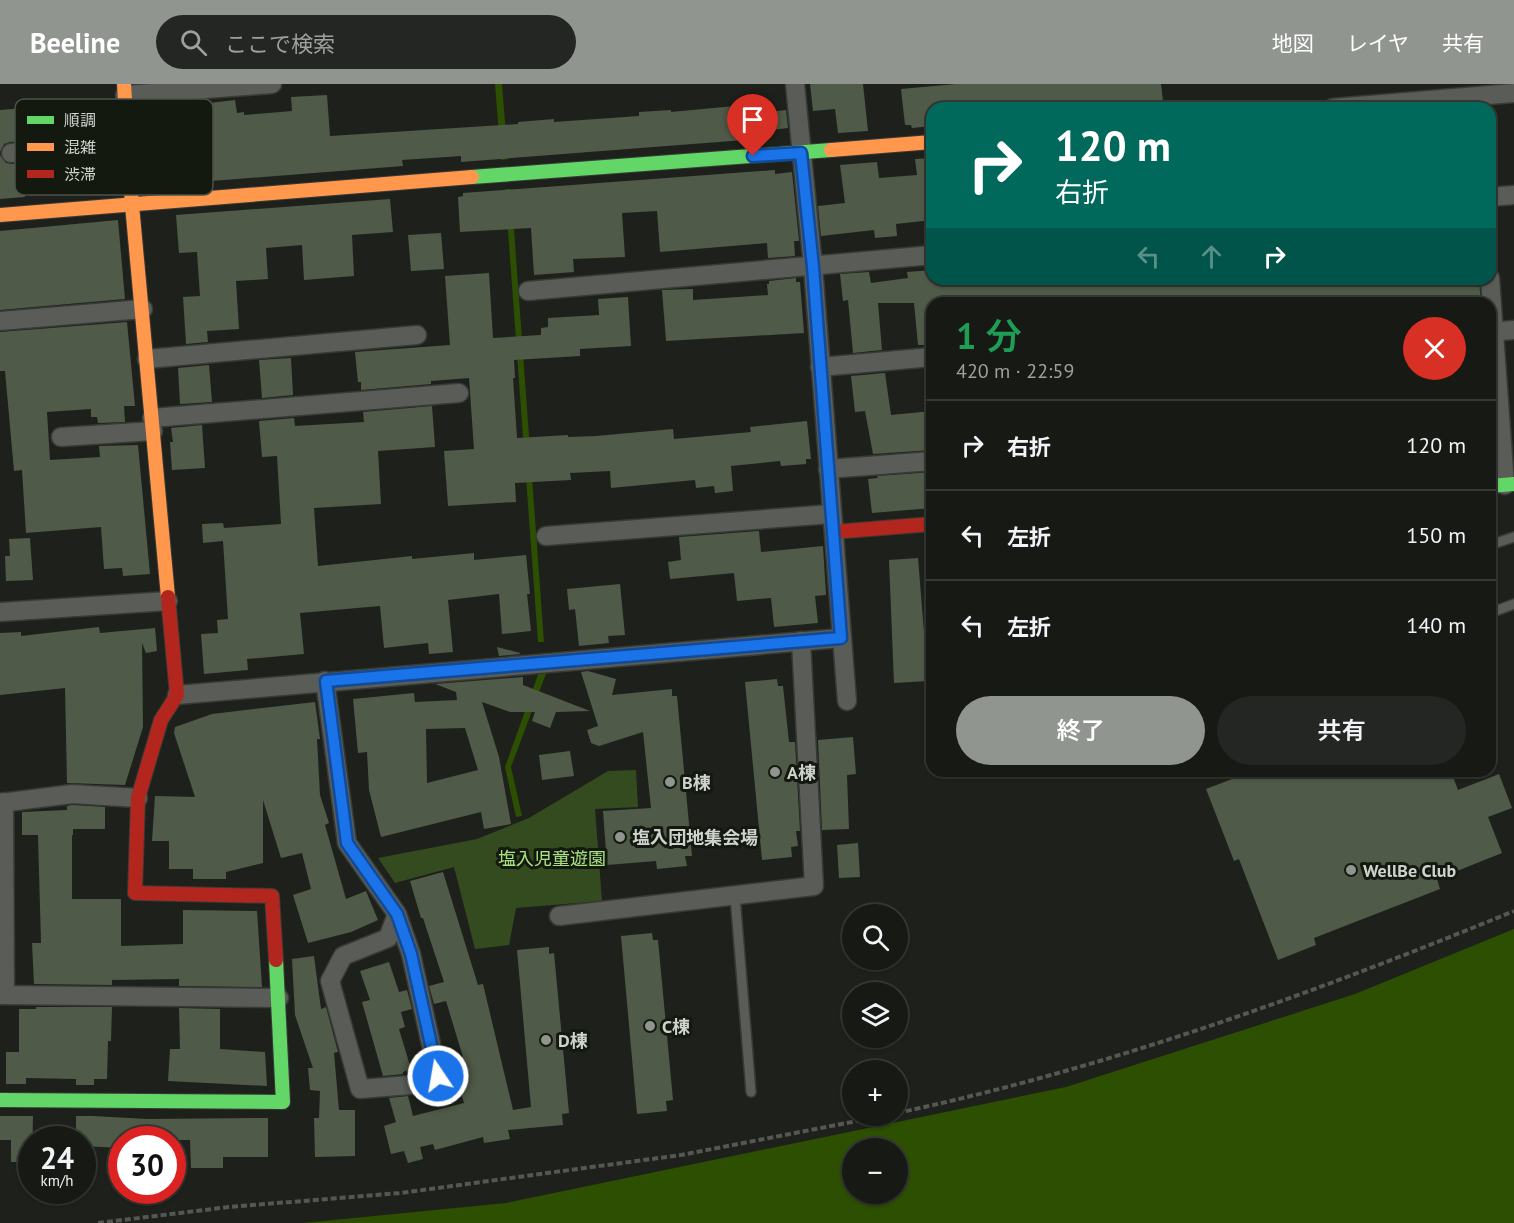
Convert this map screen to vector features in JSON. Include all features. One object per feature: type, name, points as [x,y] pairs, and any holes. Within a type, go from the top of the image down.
[{"type":"street","points":[[124,89],[272,84]]},
{"type":"street","points":[[795,84],[813,267],[847,701]]},
{"type":"street","points":[[1405,102],[1514,93]]},
{"type":"street","points":[[0,215],[228,195],[926,143]]},
{"type":"street","points":[[11,153],[15,153]]},
{"type":"street","points":[[0,1100],[283,1102],[272,896],[135,893],[138,798],[161,720],[177,695],[131,195]]},
{"type":"street","points":[[1496,196],[1514,195]]},
{"type":"street","points":[[528,291],[926,256]]},
{"type":"street","points":[[0,321],[143,309]]},
{"type":"street","points":[[1496,332],[1514,330]]},
{"type":"street","points":[[147,359],[417,335]]},
{"type":"street","points":[[820,367],[926,358]]},
{"type":"street","points":[[1496,388],[1503,485]]},
{"type":"street","points":[[61,437],[153,425],[459,393]]},
{"type":"street","points":[[828,469],[926,461]]},
{"type":"street","points":[[546,536],[832,523],[926,524]]},
{"type":"street","points":[[0,612],[168,600]]},
{"type":"street","points":[[177,695],[841,638]]},
{"type":"street","points":[[559,916],[814,886],[801,641]]},
{"type":"street","points":[[326,681],[347,843],[397,914],[411,954],[438,1076],[423,1084],[360,1089],[330,981],[343,956],[388,938],[397,914]]},
{"type":"street","points":[[138,798],[72,794],[2,803],[2,995],[279,998]]},
{"type":"lane","points":[[1496,542],[1514,537]]},
{"type":"lane","points":[[1496,611],[1514,604]]},
{"type":"lane","points":[[735,896],[751,1092]]},
{"type":"path","points":[[908,1111],[954,1101],[1092,1064],[1271,1006],[1514,911]]},
{"type":"path","points":[[98,1223],[229,1207],[401,1193],[681,1155],[842,1124]]},
{"type":"green space","name":"塩入児童遊園","points":[[636,770],[638,807],[595,809],[602,901],[516,908],[509,945],[475,949],[454,867],[395,883],[378,858],[477,839],[529,818],[608,771]]},
{"type":"shaded area","points":[[495,84],[502,84],[508,159],[501,160]]},
{"type":"shaded area","points":[[505,189],[511,189],[544,642],[538,642]]},
{"type":"shaded area","points":[[547,671],[511,767],[522,816],[516,817],[505,767],[539,672]]},
{"type":"shaded area","points":[[1514,929],[1514,1223],[303,1223],[506,1203],[878,1126],[908,1126],[908,1120],[1066,1087],[1355,994]]},
{"type":"building","points":[[810,84],[863,84],[868,131],[838,133],[835,109],[813,111]]},
{"type":"building","points":[[956,84],[1161,84],[1163,101],[926,102],[926,127],[912,128],[911,125],[905,125],[901,89]]},
{"type":"building","points":[[327,95],[330,136],[518,124],[518,122],[554,119],[554,122],[639,116],[639,112],[671,110],[671,112],[768,103],[769,112],[786,110],[788,128],[771,130],[771,138],[461,162],[461,156],[402,160],[403,166],[213,181],[213,103],[235,100],[237,113],[244,112],[244,115],[292,111],[291,97]]},
{"type":"building","points":[[15,109],[15,142],[4,144],[0,152],[0,110]]},
{"type":"building","points":[[0,155],[6,163],[15,164],[15,195],[25,195],[25,197],[0,199]]},
{"type":"building","points":[[926,158],[926,221],[896,224],[897,236],[875,238],[874,230],[821,236],[818,206],[845,203],[840,165],[877,162],[879,178],[917,175],[915,159]]},
{"type":"building","points":[[775,170],[775,174],[792,172],[799,241],[794,241],[795,256],[768,258],[767,243],[660,252],[657,211],[622,213],[625,257],[573,259],[574,272],[534,275],[531,228],[460,232],[458,197],[463,196],[463,193]]},
{"type":"building","points":[[390,199],[393,232],[352,235],[354,276],[304,280],[302,245],[266,248],[268,279],[236,281],[239,329],[207,331],[208,342],[186,344],[183,297],[200,296],[197,252],[179,253],[176,215]]},
{"type":"building","points":[[118,220],[125,299],[0,310],[0,231]]},
{"type":"building","points":[[441,233],[444,269],[411,271],[408,235]]},
{"type":"building","points":[[926,270],[926,285],[1480,285],[1480,297],[926,297],[926,345],[918,345],[914,303],[878,303],[882,350],[853,353],[848,300],[843,301],[840,274],[869,272],[871,283],[908,278],[907,272]]},
{"type":"building","points":[[489,273],[493,338],[541,335],[541,328],[548,327],[548,318],[599,315],[598,299],[628,297],[631,346],[580,349],[580,356],[514,360],[517,438],[596,436],[673,429],[674,439],[751,432],[750,427],[807,421],[811,459],[806,459],[806,464],[781,466],[780,461],[731,466],[733,491],[715,493],[714,486],[696,488],[695,480],[611,488],[610,471],[570,473],[571,480],[515,483],[516,502],[448,506],[444,451],[474,449],[469,378],[361,390],[355,352],[450,345],[445,276]]},
{"type":"building","points":[[796,278],[796,282],[800,282],[804,333],[666,341],[662,290],[693,289],[693,300],[768,295],[769,281]]},
{"type":"building","points":[[127,322],[135,406],[124,406],[125,422],[98,423],[97,417],[91,417],[91,409],[47,412],[50,460],[100,457],[99,446],[138,445],[150,574],[123,576],[122,568],[104,569],[101,527],[26,533],[22,470],[14,471],[5,371],[0,371],[0,332]]},
{"type":"building","points":[[291,358],[293,395],[262,398],[259,360]]},
{"type":"building","points":[[209,365],[212,402],[180,404],[178,368]]},
{"type":"building","points":[[885,373],[891,415],[926,412],[926,450],[873,454],[865,411],[855,412],[851,376]]},
{"type":"building","points":[[432,406],[435,447],[378,451],[381,504],[314,508],[318,566],[412,556],[412,559],[474,553],[474,560],[526,555],[531,631],[502,634],[499,594],[448,600],[453,652],[429,654],[428,643],[384,648],[380,606],[300,613],[304,654],[247,659],[248,670],[204,674],[201,634],[218,633],[217,620],[228,619],[223,541],[203,543],[202,524],[223,523],[224,528],[281,524],[277,456],[262,457],[259,421],[294,418],[295,426],[364,422],[363,412]]},
{"type":"building","points":[[202,425],[205,468],[172,470],[171,428]]},
{"type":"building","points":[[926,472],[926,508],[872,513],[868,479],[878,478],[877,476]]},
{"type":"building","points":[[759,531],[761,552],[823,546],[826,595],[815,596],[818,623],[774,627],[771,598],[737,601],[734,573],[670,579],[668,562],[681,560],[679,537]]},
{"type":"building","points":[[30,538],[33,580],[6,581],[5,556],[10,556],[9,539]]},
{"type":"building","points":[[918,558],[926,681],[894,683],[889,560]]},
{"type":"building","points":[[620,584],[625,635],[608,636],[609,643],[579,646],[575,609],[569,610],[567,589]]},
{"type":"building","points":[[99,627],[100,633],[155,628],[157,651],[146,653],[142,643],[143,727],[125,785],[67,783],[65,688],[0,695],[0,633],[21,632],[21,636]]},
{"type":"building","points":[[497,647],[520,653],[520,654],[499,656]]},
{"type":"building","points":[[588,671],[616,679],[612,695],[672,689],[672,696],[677,696],[692,856],[685,856],[687,866],[657,869],[656,861],[607,865],[603,811],[651,808],[643,732],[599,746],[591,743],[587,730],[598,726],[581,672]]},
{"type":"building","points":[[523,677],[523,685],[590,711],[556,712],[550,728],[532,721],[535,712],[510,712],[482,702],[499,757],[511,824],[484,829],[481,812],[381,837],[369,790],[367,752],[358,753],[353,699],[414,693],[415,702],[457,700],[456,692],[435,684]],"holes":[[[465,728],[478,770],[427,783],[426,729]]]},
{"type":"building","name":"A棟","points":[[777,679],[778,686],[783,686],[789,742],[795,742],[800,831],[796,831],[798,846],[791,847],[792,857],[762,860],[745,682]]},
{"type":"building","points":[[315,702],[320,739],[317,739],[320,795],[329,823],[325,825],[346,899],[366,891],[378,920],[351,932],[308,943],[293,895],[311,889],[302,853],[281,858],[263,800],[263,863],[226,872],[226,879],[193,879],[193,869],[169,869],[169,841],[152,841],[155,796],[195,797],[174,733],[175,727],[212,714]]},
{"type":"building","points":[[853,737],[856,774],[847,775],[849,829],[822,830],[818,740]]},
{"type":"building","points":[[570,751],[574,776],[542,780],[539,755]]},
{"type":"building","name":"WellBe Club","points":[[1499,774],[1512,808],[1488,817],[1502,853],[1437,879],[1440,889],[1314,938],[1316,945],[1278,960],[1239,859],[1234,861],[1206,789],[1237,777],[1453,777],[1458,790]]},
{"type":"building","points":[[67,806],[105,807],[105,829],[73,829],[72,899],[121,899],[121,946],[183,944],[183,910],[257,911],[262,987],[179,986],[179,979],[112,980],[112,985],[34,984],[32,943],[41,943],[38,835],[22,835],[22,812],[67,810]]},
{"type":"building","points":[[858,843],[860,877],[839,878],[837,845]]},
{"type":"building","points":[[443,872],[478,985],[483,984],[513,1110],[531,1107],[517,950],[549,947],[549,954],[554,953],[569,1113],[562,1114],[563,1125],[508,1130],[510,1139],[484,1143],[483,1137],[435,1150],[433,1144],[420,1147],[423,1159],[408,1163],[404,1151],[391,1154],[384,1126],[396,1122],[389,1098],[408,1096],[413,1116],[464,1103],[451,1061],[463,1057],[446,1001],[434,1004],[429,986],[444,982],[410,881]]},
{"type":"building","name":"C棟","points":[[652,933],[653,940],[658,940],[673,1100],[666,1101],[667,1111],[637,1114],[621,936]]},
{"type":"building","points":[[314,956],[321,1009],[326,1007],[338,1052],[334,1053],[339,1110],[355,1110],[355,1156],[315,1157],[314,1118],[319,1118],[320,1091],[310,1090],[308,1068],[313,1068],[295,1015],[292,959]]},
{"type":"building","points":[[389,962],[399,992],[407,990],[412,1009],[401,1012],[405,1027],[399,1029],[411,1069],[403,1074],[383,1076],[362,1002],[370,1000],[360,971]]},
{"type":"building","points":[[36,1007],[112,1007],[107,1079],[94,1079],[94,1085],[76,1085],[76,1079],[26,1078],[26,1084],[6,1084],[6,1052],[19,1052],[19,1009],[36,1009]]},
{"type":"building","points":[[179,1008],[220,1009],[220,1049],[265,1052],[267,1086],[168,1081],[170,1049],[180,1049]]},
{"type":"building","points":[[0,1116],[33,1116],[33,1126],[18,1126],[18,1162],[11,1162],[11,1140],[0,1140]]},
{"type":"building","points":[[76,1116],[147,1119],[268,1118],[268,1157],[223,1157],[223,1168],[191,1168],[190,1140],[186,1140],[186,1126],[108,1126],[108,1147],[96,1147],[96,1126],[76,1126]]},
{"type":"traffic: fast","points":[[472,177],[831,150]]},
{"type":"traffic: fast","points":[[1496,486],[1514,484]]},
{"type":"traffic: fast","points":[[0,1100],[283,1102],[276,960]]},
{"type":"traffic: slow","points":[[124,84],[125,99]]},
{"type":"traffic: slow","points":[[831,150],[926,142]]},
{"type":"traffic: slow","points":[[0,215],[472,177]]},
{"type":"traffic: slow","points":[[131,195],[168,597]]},
{"type":"traffic: jam","points":[[833,532],[926,524]]},
{"type":"traffic: jam","points":[[168,597],[177,695],[161,720],[138,798],[135,893],[272,896],[276,960]]},
{"type":"place","name":"A棟","points":[[775,772]]},
{"type":"place","name":"B棟","points":[[670,782]]},
{"type":"place","name":"塩入団地集会場","points":[[620,837]]},
{"type":"place","name":"WellBe Club","points":[[1351,870]]},
{"type":"place","name":"C棟","points":[[650,1026]]},
{"type":"place","name":"D棟","points":[[546,1040]]},
{"type":"route","points":[[438,1076],[411,954],[397,914],[347,843],[326,681],[841,638],[813,267],[801,153],[753,156]]}]
